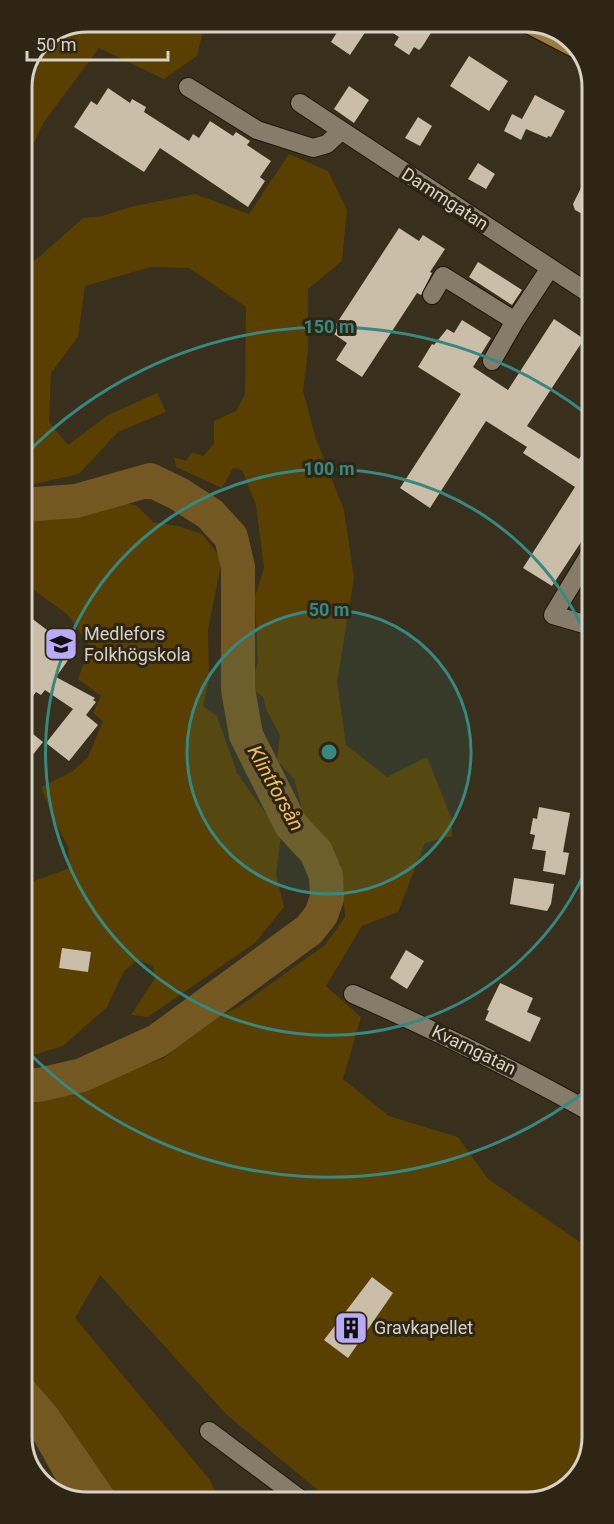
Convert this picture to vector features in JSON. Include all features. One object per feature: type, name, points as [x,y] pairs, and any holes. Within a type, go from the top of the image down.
[{"type":"street","points":[[188,87],[257,130],[313,148],[327,144],[341,130]]},
{"type":"street","name":"Dammgatan","points":[[300,103],[582,289]]},
{"type":"street","points":[[492,361],[550,268]]},
{"type":"street","points":[[432,295],[444,276],[515,321]]},
{"type":"street","points":[[582,567],[553,615],[582,623]]},
{"type":"street","name":"Kvarngatan","points":[[352,994],[426,1027],[546,1086],[582,1107]]},
{"type":"street","points":[[209,1431],[291,1492]]},
{"type":"shaded area","points":[[87,32],[203,32],[197,56],[164,79],[99,48],[44,122],[32,147],[33,72],[43,53],[59,39],[69,34]]},
{"type":"shaded area","points":[[289,154],[328,171],[347,210],[342,261],[308,289],[308,350],[303,391],[316,439],[344,510],[354,578],[337,682],[346,745],[387,777],[427,757],[452,820],[452,836],[425,843],[398,912],[362,926],[326,986],[361,1017],[343,1079],[389,1116],[458,1137],[488,1179],[582,1243],[581,1452],[569,1474],[545,1490],[535,1492],[320,1492],[227,1415],[100,1275],[75,1318],[210,1480],[215,1492],[114,1492],[57,1408],[32,1379],[32,1098],[106,1081],[166,1057],[199,1024],[237,1008],[325,945],[345,917],[341,864],[306,823],[294,779],[277,760],[280,735],[267,711],[263,697],[251,688],[258,661],[255,597],[264,568],[256,505],[242,470],[233,468],[222,488],[176,467],[174,457],[186,461],[192,452],[203,456],[214,444],[214,421],[236,411],[245,394],[246,307],[189,268],[151,267],[85,286],[78,337],[51,373],[49,422],[68,445],[108,415],[157,393],[166,412],[118,432],[79,474],[32,485],[32,262],[83,218],[102,216],[134,206],[195,194],[249,214]]},
{"type":"shaded area","points":[[116,500],[137,506],[153,522],[178,526],[202,534],[222,559],[208,630],[209,679],[203,706],[217,716],[237,773],[281,835],[276,875],[284,907],[255,943],[148,1017],[131,1015],[155,978],[153,966],[138,960],[124,971],[107,1007],[63,1046],[32,1055],[32,882],[70,868],[68,846],[55,822],[41,787],[73,771],[88,757],[103,721],[93,713],[101,696],[78,679],[90,647],[68,615],[32,588],[32,516],[70,515]]},
{"type":"shaded area","points":[[32,1379],[57,1408],[114,1492],[72,1491],[59,1485],[32,1437]]},
{"type":"building","points":[[337,32],[365,32],[350,55],[331,42]]},
{"type":"building","points":[[392,32],[431,32],[422,47],[419,50],[414,47],[409,55],[394,45],[399,37]]},
{"type":"building","points":[[469,56],[508,81],[489,111],[450,86]]},
{"type":"building","points":[[349,86],[369,100],[354,123],[334,109]]},
{"type":"building","points":[[108,88],[130,103],[132,99],[146,107],[144,112],[189,141],[193,134],[199,138],[210,121],[233,136],[236,132],[250,141],[247,145],[271,161],[260,177],[265,181],[248,207],[160,148],[144,172],[74,127],[91,101],[97,105]]},
{"type":"building","points":[[535,95],[565,111],[551,137],[547,138],[526,129],[521,140],[504,131],[512,114],[522,119]]},
{"type":"building","points":[[418,117],[432,126],[420,146],[405,138]]},
{"type":"building","points":[[478,163],[495,174],[486,189],[468,179]]},
{"type":"building","points":[[582,186],[582,214],[575,210],[573,204]]},
{"type":"building","points":[[399,228],[419,241],[423,235],[445,249],[430,272],[432,273],[421,295],[417,293],[362,377],[336,360],[347,343],[331,332]]},
{"type":"building","points":[[478,262],[522,290],[512,305],[469,277]]},
{"type":"building","points":[[554,319],[582,338],[582,342],[527,426],[579,459],[582,455],[582,541],[552,586],[523,568],[575,487],[523,453],[527,447],[486,421],[430,508],[400,488],[461,394],[418,367],[432,344],[434,345],[447,329],[454,333],[462,320],[491,338],[473,367],[508,390]]},
{"type":"building","points":[[32,619],[63,642],[61,644],[70,651],[71,656],[56,677],[95,698],[93,700],[96,702],[86,715],[98,725],[69,761],[46,743],[73,709],[45,690],[41,695],[36,692],[32,697]]},
{"type":"building","points":[[32,733],[43,742],[32,756]]},
{"type":"building","points":[[539,807],[570,813],[563,852],[569,853],[565,875],[543,871],[546,851],[532,849],[535,835],[530,834],[533,818],[537,819]]},
{"type":"building","points":[[514,878],[554,884],[551,904],[547,911],[510,904]]},
{"type":"building","points":[[62,948],[91,952],[88,972],[59,968]]},
{"type":"building","points":[[406,950],[424,961],[407,989],[390,978]]},
{"type":"building","points":[[500,983],[533,998],[527,1012],[541,1018],[530,1042],[485,1020],[489,1011],[487,1010]]},
{"type":"building","name":"Gravkapellet","points":[[372,1277],[393,1293],[348,1358],[324,1340]]},
{"type":"waterway","name":"Klintforsån","points":[[32,504],[76,501],[150,480],[179,494],[210,514],[231,537],[238,567],[238,689],[246,735],[291,825],[316,852],[326,875],[327,898],[321,915],[309,930],[157,1041],[82,1075],[32,1085]]},
{"type":"place","name":"Medlefors Folkhögskola","points":[[61,644]]},
{"type":"place","name":"Gravkapellet","points":[[351,1328]]}]
